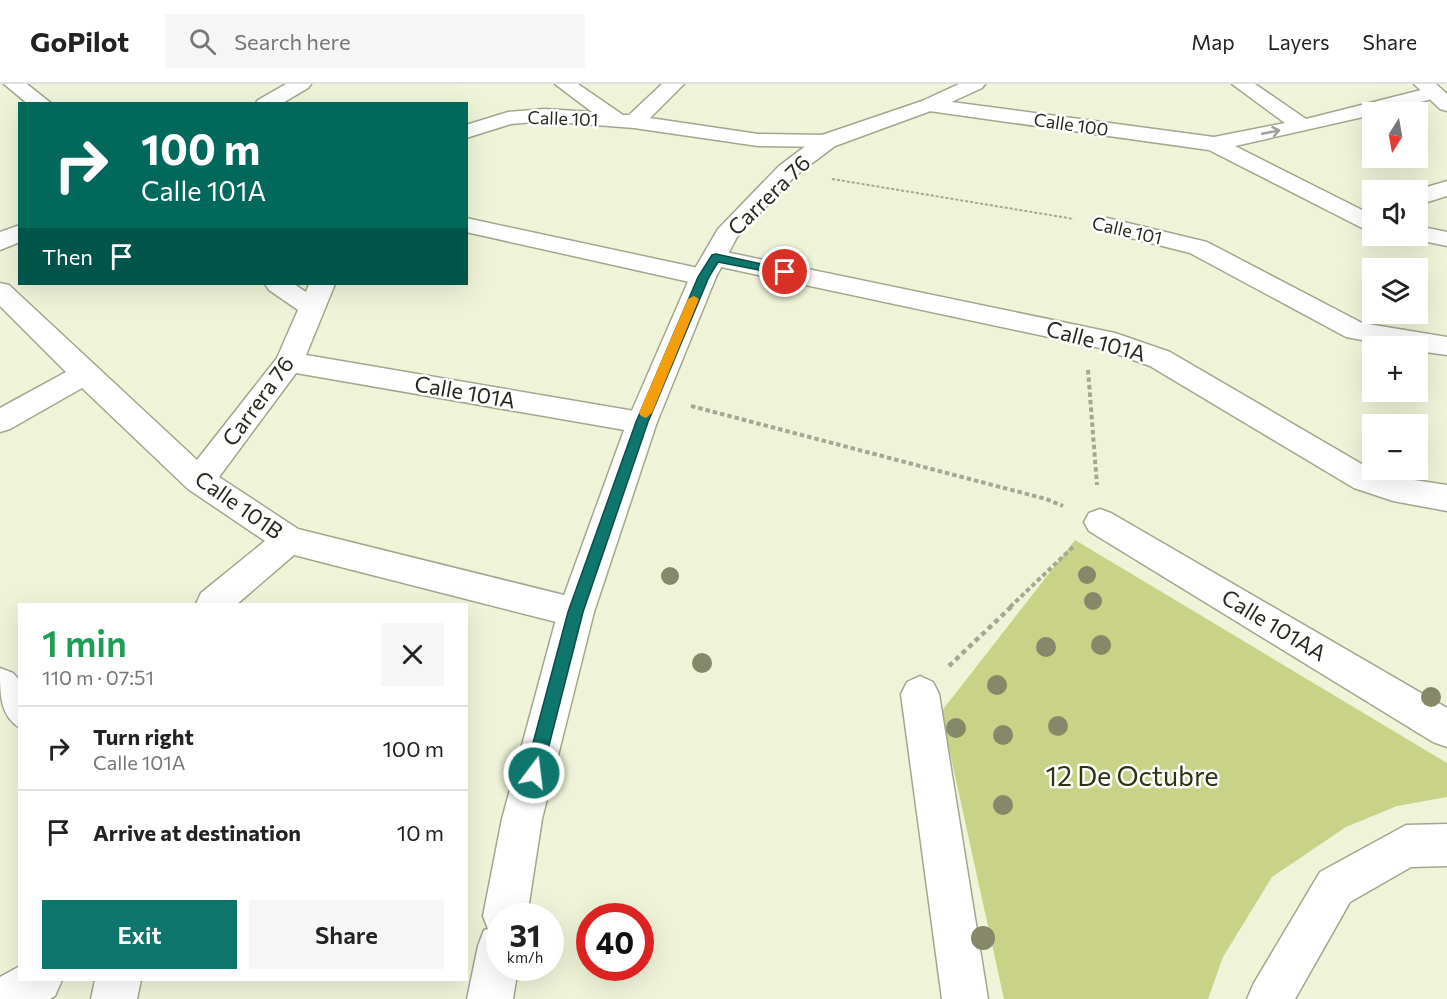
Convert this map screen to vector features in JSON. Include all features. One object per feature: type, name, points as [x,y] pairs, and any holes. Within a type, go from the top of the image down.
[{"type":"street","points":[[14,84],[39,102]]},
{"type":"street","points":[[269,102],[301,84]]},
{"type":"street","name":"Calle 101","points":[[565,84],[626,122]]},
{"type":"street","points":[[626,122],[674,84]]},
{"type":"street","name":"Carrera 76","points":[[507,903],[522,819],[576,612],[647,409],[726,234],[787,171],[827,141],[929,105],[975,84]]},
{"type":"street","points":[[1242,84],[1303,126]]},
{"type":"street","name":"Calle 100","points":[[1214,144],[1303,126],[1435,94]]},
{"type":"street","name":"Calle 100","points":[[929,105],[1214,144],[1362,219]]},
{"type":"street","name":"Calle 101","points":[[468,131],[508,118],[544,115],[626,122],[758,140],[827,141]]},
{"type":"street","points":[[1428,195],[1447,188]]},
{"type":"street","name":"Calle 101A","points":[[468,225],[1086,335],[1160,359],[1365,479],[1394,489],[1447,498]]},
{"type":"street","name":"Calle 101","points":[[1107,225],[1198,247],[1356,331],[1447,346]]},
{"type":"street","points":[[0,242],[18,233]]},
{"type":"street","points":[[1428,235],[1447,239]]},
{"type":"street","points":[[279,285],[299,300],[318,295]]},
{"type":"street","name":"Calle 101B","points":[[0,291],[84,374],[199,480],[290,540],[576,612]]},
{"type":"street","name":"Carrera 76","points":[[199,480],[289,362],[318,295]]},
{"type":"street","name":"Calle 101A","points":[[289,362],[647,409]]},
{"type":"street","points":[[0,420],[84,374]]},
{"type":"street","name":"Calle 101AA","points":[[1100,522],[1447,729]]},
{"type":"street","points":[[214,603],[290,540]]},
{"type":"street","points":[[0,685],[18,708]]},
{"type":"street","points":[[920,694],[965,999]]},
{"type":"street","points":[[1270,999],[1335,887],[1406,846],[1447,844]]},
{"type":"street","points":[[1406,846],[1447,866]]},
{"type":"street","points":[[7,999],[37,981]]},
{"type":"street","points":[[114,999],[118,981]]},
{"type":"street","points":[[490,999],[493,981]]},
{"type":"path","name":"Calle 101","points":[[787,171],[1107,225]]},
{"type":"path","points":[[1086,335],[1100,522]]},
{"type":"path","points":[[647,409],[1046,499],[1100,522]]},
{"type":"path","points":[[920,694],[1100,522]]},
{"type":"green space","name":"12 De Octubre","points":[[1075,540],[1447,763],[1447,797],[1397,806],[1346,827],[1272,877],[1223,957],[1208,999],[1004,999],[941,712]]},
{"type":"slow traffic","points":[[646,413],[694,299]]},
{"type":"route","points":[[534,773],[576,612],[642,422],[704,277],[716,258],[785,272]]}]
